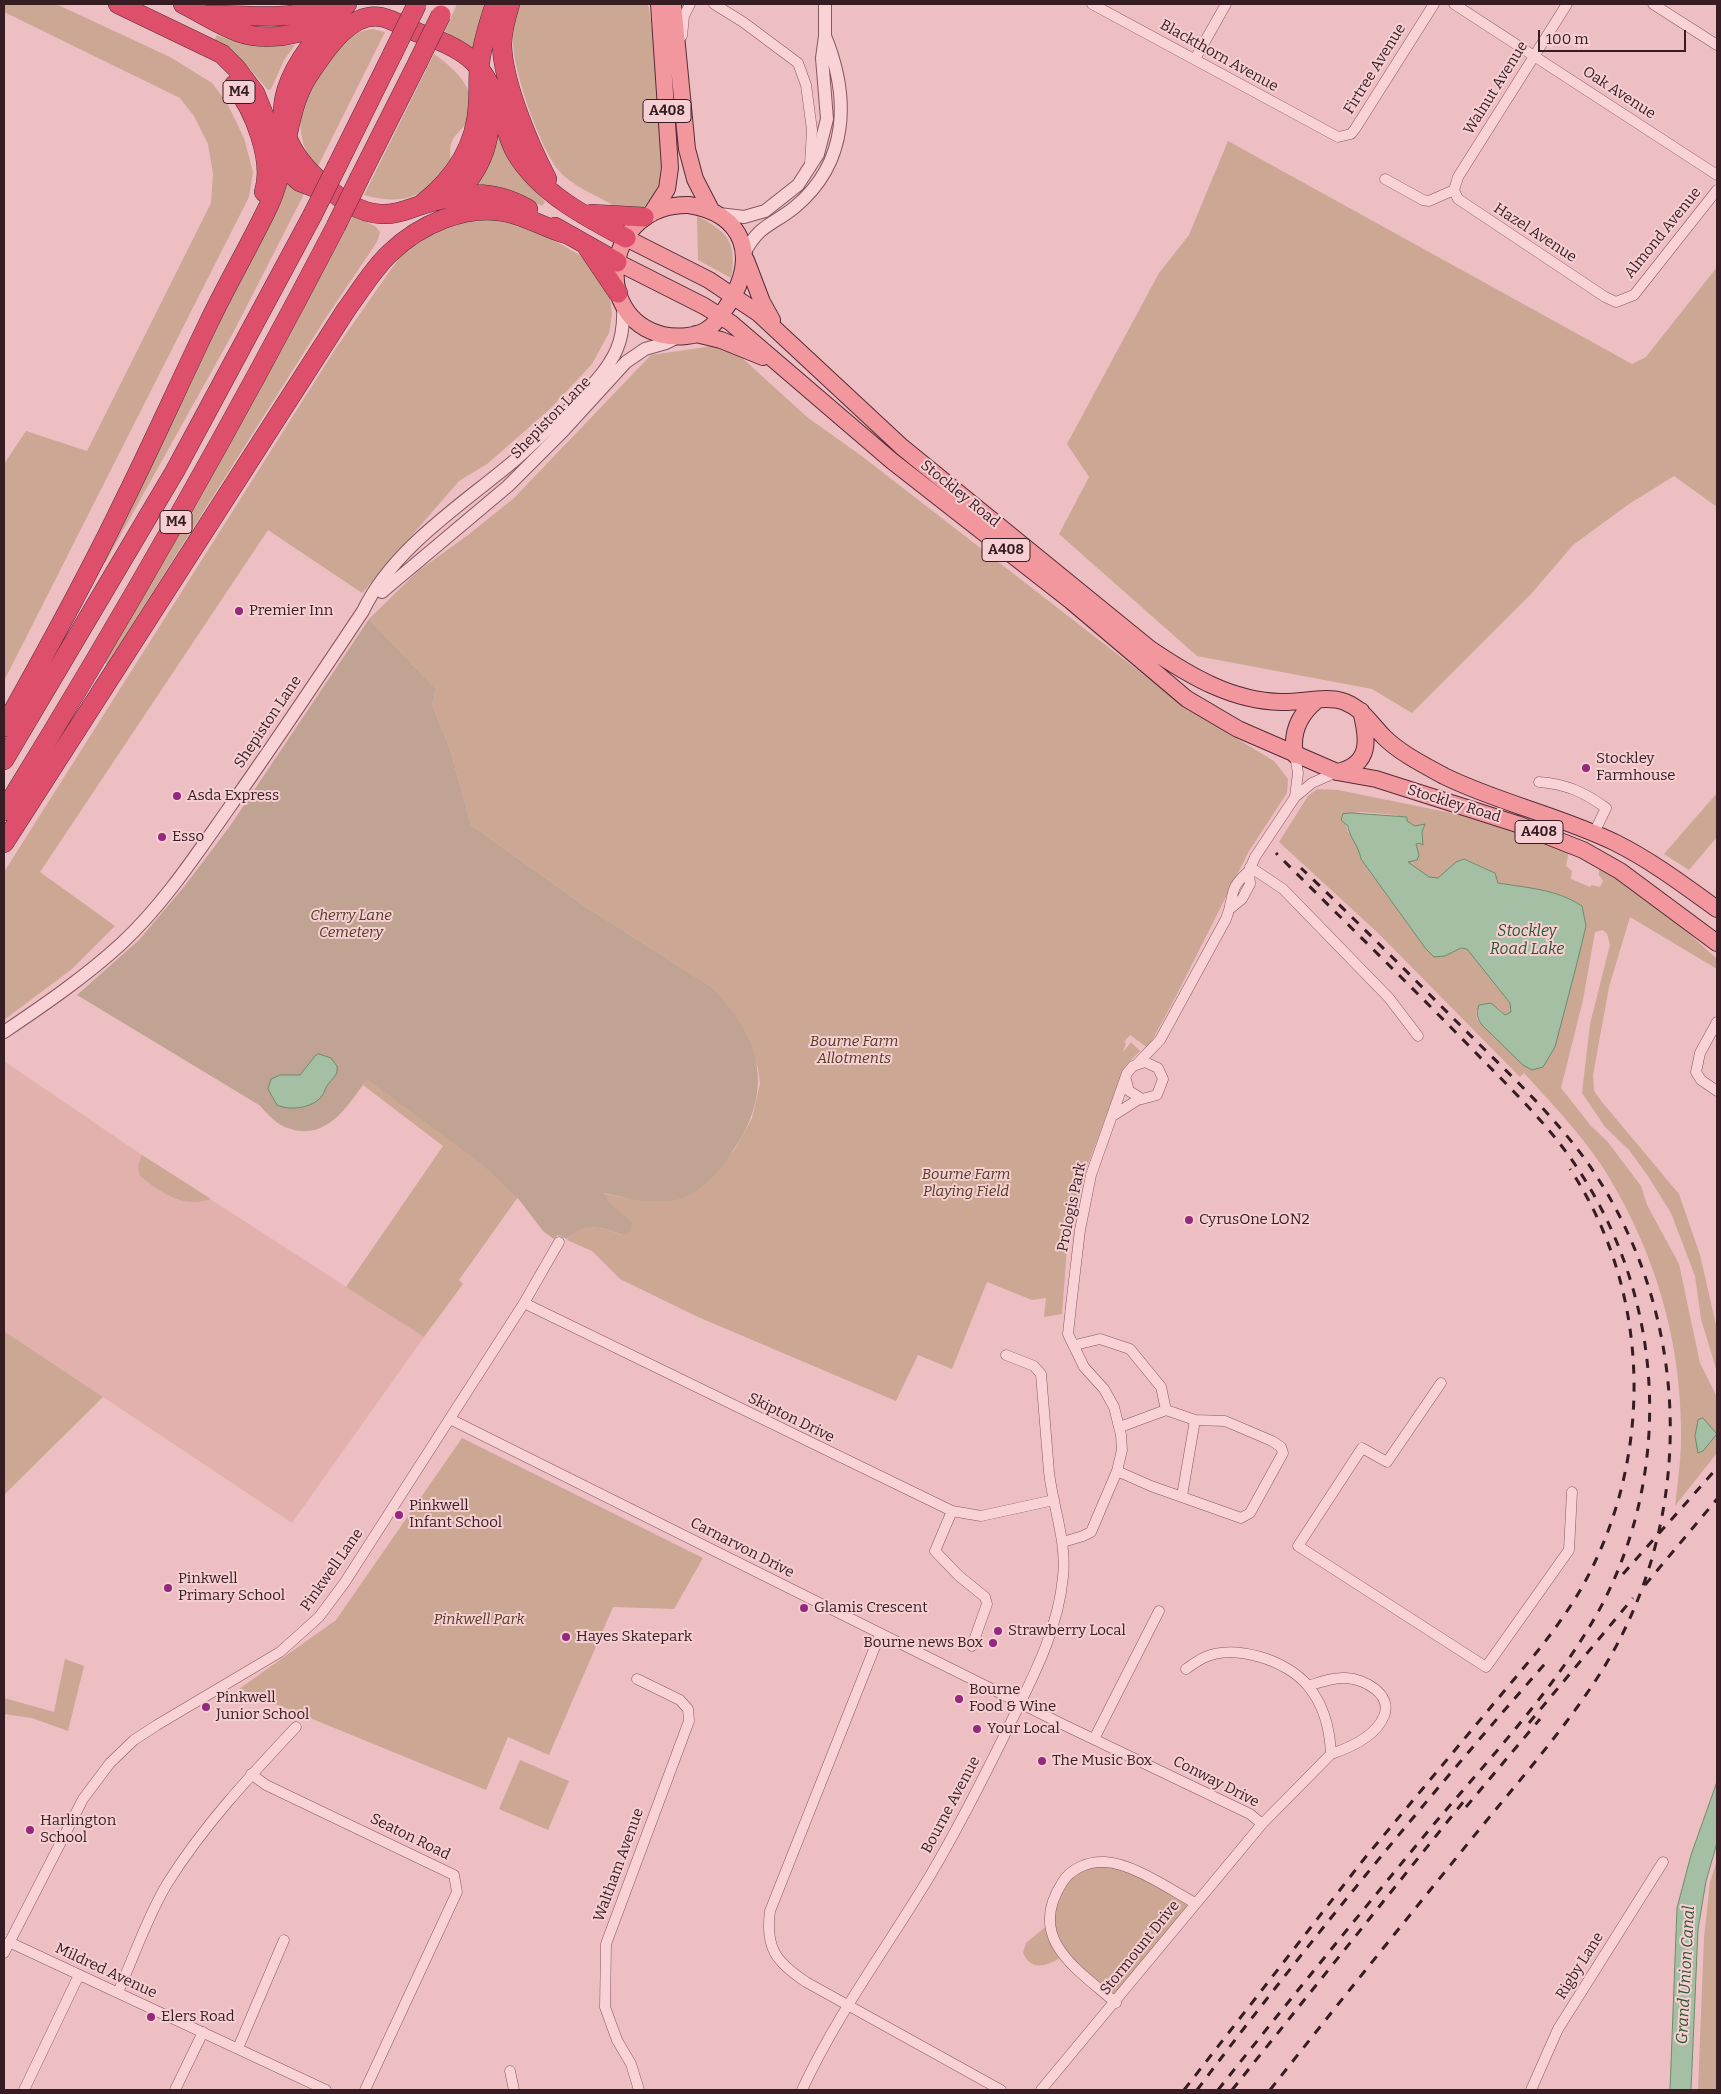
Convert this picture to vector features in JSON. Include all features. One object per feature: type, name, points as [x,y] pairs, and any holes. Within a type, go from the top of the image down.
[{"type":"highway","name":"M4","points":[[118,4],[213,49],[236,68],[254,93],[282,160],[290,173],[300,182],[337,196],[360,209],[380,214],[397,213],[472,193],[500,196],[528,209],[586,246],[617,262]]},
{"type":"highway","name":"M4","points":[[183,4],[236,32],[264,37],[291,35],[326,26],[352,12],[383,17],[460,49],[478,78],[488,113],[490,132],[480,160],[453,198],[407,226],[384,244],[360,275],[346,310]]},
{"type":"highway","name":"M4","points":[[207,15],[277,18],[306,13],[334,4]]},
{"type":"highway","name":"M4","points":[[4,760],[175,471],[312,216],[417,4]]},
{"type":"highway","name":"M4","points":[[419,206],[436,193],[451,176],[466,152],[476,120],[478,78],[496,4]]},
{"type":"highway","name":"M4","points":[[510,4],[502,45],[506,70],[528,137],[556,195]]},
{"type":"highway","name":"M4","points":[[4,811],[112,634],[275,344],[444,9]]},
{"type":"highway","name":"M4","points":[[4,727],[100,550],[242,254],[270,204],[296,101],[308,76],[340,35],[352,12]]},
{"type":"highway","name":"M4","points":[[139,14],[216,66],[236,86],[254,124],[265,151],[267,180],[242,254]]},
{"type":"highway","name":"M4","points":[[326,26],[303,54],[287,84],[283,108],[288,138],[297,157],[306,168],[337,196]]},
{"type":"highway","name":"M4","points":[[478,78],[492,89],[516,153],[541,184],[578,211],[626,238]]},
{"type":"highway","name":"M4","points":[[4,843],[346,310],[390,253],[414,234],[445,218],[473,211],[496,210],[517,215],[546,229],[566,234]]},
{"type":"highway","name":"M4","points":[[578,211],[601,216],[647,216]]},
{"type":"highway","name":"M4","points":[[586,246],[621,299]]},
{"type":"main road","name":"A408","points":[[659,4],[670,168],[667,189],[647,216],[636,222],[626,238],[617,262],[615,282],[621,299],[638,322],[648,330],[664,336],[696,334],[708,329],[720,316],[734,295],[741,281],[745,255]]},
{"type":"main road","name":"A408","points":[[673,4],[690,165],[715,212],[736,231],[762,302],[784,335]]},
{"type":"main road","points":[[647,216],[680,205],[715,212]]},
{"type":"main road","name":"Stockley Road","points":[[626,238],[710,280],[734,295],[784,335],[902,447],[1150,650],[1182,671],[1228,692],[1260,701],[1316,701],[1326,699],[1343,701],[1361,711],[1384,737],[1412,757],[1445,776],[1594,833],[1647,860],[1717,909]]},
{"type":"main road","name":"Stockley Road","points":[[617,262],[720,316],[777,362],[892,461],[1071,601],[1187,699],[1238,729],[1337,772],[1376,779],[1554,837],[1620,871],[1717,943]]},
{"type":"main road","name":"A408","points":[[696,334],[721,340],[777,362]]},
{"type":"main road","points":[[1295,755],[1295,732],[1298,721],[1306,709],[1316,701]]},
{"type":"main road","points":[[1337,772],[1356,764],[1365,750],[1367,739],[1361,711]]},
{"type":"street","points":[[681,87],[683,24],[686,10],[690,4]]},
{"type":"street","points":[[714,4],[743,22],[798,63],[806,85],[812,130],[809,171]]},
{"type":"street","points":[[715,212],[740,217],[760,214],[785,197],[809,171],[818,154],[826,128],[827,104],[822,58],[825,36],[825,4]]},
{"type":"street","name":"Blackthorn Avenue","points":[[1092,4],[1332,135]]},
{"type":"street","points":[[1195,59],[1226,4]]},
{"type":"street","name":"Firtree Avenue","points":[[1332,135],[1344,137],[1351,134],[1355,129],[1434,4]]},
{"type":"street","name":"Oak Avenue","points":[[1454,4],[1717,175]]},
{"type":"street","name":"Walnut Avenue","points":[[1454,190],[1458,177],[1567,4]]},
{"type":"street","points":[[1653,4],[1717,45]]},
{"type":"street","points":[[745,255],[757,233],[793,208],[808,193],[825,170],[833,152],[841,124],[841,94],[836,66],[825,36]]},
{"type":"street","points":[[1384,179],[1423,200],[1429,201],[1454,190]]},
{"type":"street","name":"Hazel Avenue","points":[[1454,190],[1458,199],[1464,205],[1605,297]]},
{"type":"street","name":"Almond Avenue","points":[[1605,297],[1616,302],[1634,294],[1717,190]]},
{"type":"street","name":"Shepiston Lane","points":[[4,1032],[57,996],[121,944],[147,917],[207,840],[363,611],[370,595],[426,533],[459,503],[514,460],[610,363],[620,340],[621,299]]},
{"type":"street","name":"Shepiston Lane","points":[[363,611],[390,584],[508,486],[626,362],[645,349],[666,343],[678,336]]},
{"type":"street","points":[[1295,755],[1298,772],[1295,797]]},
{"type":"street","points":[[1153,1064],[1160,1040],[1230,908],[1242,899],[1250,884],[1250,869],[1295,797],[1312,783],[1337,772]]},
{"type":"street","points":[[1539,782],[1561,784],[1579,790],[1606,808],[1594,833]]},
{"type":"street","points":[[1250,869],[1283,888],[1389,998],[1418,1036]]},
{"type":"street","points":[[1717,1022],[1700,1053],[1696,1072],[1701,1080],[1717,1091]]},
{"type":"street","points":[[1139,1099],[1129,1091],[1126,1080],[1129,1070],[1160,1040]]},
{"type":"street","points":[[1113,1116],[1139,1099],[1153,1097],[1160,1090],[1163,1080],[1161,1073],[1153,1064],[1138,1063]]},
{"type":"street","name":"Prologis Park","points":[[1121,1431],[1114,1407],[1104,1389],[1084,1367],[1068,1334],[1080,1230],[1091,1175],[1126,1080]]},
{"type":"street","name":"Pinkwell Lane","points":[[4,1953],[79,1806],[100,1774],[121,1752],[145,1732],[265,1662],[301,1636],[319,1617],[345,1582],[450,1419],[524,1303],[559,1242]]},
{"type":"street","name":"Skipton Drive","points":[[524,1303],[952,1512],[981,1516],[1054,1500]]},
{"type":"street","points":[[1075,1345],[1100,1339],[1130,1349],[1161,1387],[1166,1410]]},
{"type":"street","name":"Bourne Avenue","points":[[802,2090],[848,2005],[969,1807],[1021,1702],[1052,1632],[1059,1609],[1063,1575],[1063,1542],[1049,1472],[1041,1374],[1034,1366],[1006,1355]]},
{"type":"street","points":[[1441,1383],[1387,1462],[1362,1448],[1298,1546],[1486,1667],[1568,1550],[1572,1492]]},
{"type":"street","points":[[1063,1542],[1091,1532],[1117,1471],[1122,1450],[1121,1431],[1166,1410],[1195,1420],[1224,1421],[1272,1441],[1281,1448],[1283,1453],[1250,1513],[1241,1518],[1151,1486],[1117,1471]]},
{"type":"street","name":"Carnarvon Drive","points":[[450,1419],[880,1634],[1021,1702]]},
{"type":"street","points":[[1182,1496],[1195,1420]]},
{"type":"street","points":[[952,1512],[935,1550],[959,1576],[985,1596],[987,1604],[972,1646]]},
{"type":"street","points":[[1094,1739],[1159,1611]]},
{"type":"street","points":[[880,1634],[770,1911],[768,1928],[776,1956],[785,1968],[1001,2090]]},
{"type":"street","points":[[1186,1668],[1204,1657],[1231,1652],[1250,1654],[1281,1664],[1308,1686],[1326,1720],[1330,1734],[1331,1754],[1346,1749],[1373,1730],[1384,1716],[1385,1704],[1382,1695],[1373,1687],[1348,1678],[1331,1678],[1308,1686]]},
{"type":"street","name":"Waltham Avenue","points":[[637,1678],[680,1700],[688,1709],[689,1721],[606,1944],[605,2007],[617,2040],[631,2064],[639,2090]]},
{"type":"street","name":"Conway Drive","points":[[1021,1702],[1250,1814],[1262,1824]]},
{"type":"street","points":[[118,1992],[167,1884],[199,1838],[251,1774],[296,1727]]},
{"type":"street","name":"Stormount Drive","points":[[1041,2090],[1116,2003],[1195,1903],[1262,1824],[1331,1754]]},
{"type":"street","name":"Seaton Road","points":[[251,1774],[266,1785],[454,1875],[457,1892],[365,2090]]},
{"type":"street","points":[[1116,2003],[1074,1967],[1054,1944],[1049,1924],[1052,1898],[1066,1876],[1080,1866],[1104,1862],[1130,1868],[1195,1903]]},
{"type":"street","name":"Rigby Lane","points":[[1531,2090],[1558,2029],[1663,1862]]},
{"type":"street","points":[[238,2048],[284,1940]]},
{"type":"street","name":"Mildred Avenue","points":[[9,1942],[326,2090]]},
{"type":"street","points":[[24,2090],[79,1975]]},
{"type":"street","points":[[175,2090],[202,2032]]},
{"type":"street","points":[[510,2071],[514,2090]]},
{"type":"shaded area","points":[[4,1061],[142,1155],[424,1337],[292,1523],[4,1331]]},
{"type":"green space","points":[[4,4],[56,4],[170,57],[212,83],[227,103],[244,138],[253,172],[249,197],[4,681],[4,464],[26,431],[87,451],[211,203],[213,174],[208,144],[194,116],[180,98],[4,12]]},
{"type":"green space","points":[[457,4],[484,4],[472,50],[445,31]]},
{"type":"green space","points":[[520,4],[648,4],[656,52],[663,181],[653,199],[642,208],[609,210],[611,204],[570,181],[559,171],[552,160],[529,109],[514,55],[513,36]]},
{"type":"green space","points":[[372,29],[385,32],[316,170],[303,143],[301,134],[301,114],[306,94],[316,78],[346,41],[357,33]]},
{"type":"green space","points":[[217,35],[256,45],[295,45],[284,60],[271,89],[268,90],[250,69],[214,41]]},
{"type":"green space","points":[[434,54],[458,75],[469,92],[471,102],[466,123],[452,141],[449,163],[429,187],[412,196],[394,200],[364,195]]},
{"type":"green space","points":[[498,133],[502,136],[516,167],[545,202],[542,206],[520,195],[470,189],[493,148]]},
{"type":"green space","points":[[1228,141],[1632,364],[1646,357],[1717,267],[1717,507],[1674,476],[1629,504],[1573,545],[1531,594],[1412,713],[1372,689],[1197,656],[1059,534],[1089,477],[1067,444],[1159,273],[1189,235]]},
{"type":"green space","points":[[285,179],[304,194],[233,333],[105,563],[98,558]]},
{"type":"green space","points":[[353,216],[375,226],[380,232],[377,242],[327,316],[107,664],[104,662],[202,495]]},
{"type":"green space","points":[[474,216],[490,216],[534,229],[585,258],[609,290],[612,314],[609,333],[592,364],[550,409],[487,464],[459,481],[362,593],[268,530],[40,872],[115,926],[72,969],[4,1020],[4,872],[336,348],[406,248],[417,240]]},
{"type":"green space","points":[[697,216],[717,228],[728,240],[733,256],[731,278],[698,260]]},
{"type":"green space","points":[[712,346],[740,356],[807,417],[863,457],[1188,709],[1274,761],[1288,779],[1287,793],[1249,851],[1148,1048],[1130,1035],[1124,1042],[1126,1043],[1123,1052],[1131,1042],[1140,1051],[1125,1066],[1085,1172],[1067,1248],[1062,1314],[1044,1317],[1046,1298],[1032,1300],[987,1282],[952,1369],[918,1355],[896,1401],[698,1317],[620,1279],[592,1251],[567,1240],[573,1233],[586,1227],[600,1228],[623,1235],[631,1222],[608,1201],[603,1193],[624,1198],[687,1195],[704,1184],[735,1149],[752,1118],[760,1084],[758,1068],[752,1051],[710,986],[583,905],[471,825],[451,752],[432,704],[436,689],[369,619],[418,571],[468,535],[514,498],[651,355]]},
{"type":"green space","name":"Cherry Lane Cemetery","points":[[369,619],[436,689],[432,704],[451,752],[471,825],[583,905],[710,986],[743,1028],[752,1048],[757,1069],[757,1090],[753,1112],[743,1135],[728,1158],[706,1183],[693,1193],[679,1199],[651,1201],[604,1193],[608,1201],[632,1222],[631,1231],[623,1235],[594,1227],[580,1230],[567,1239],[558,1235],[554,1239],[543,1231],[517,1197],[482,1164],[367,1079],[343,1110],[324,1126],[313,1130],[300,1131],[285,1127],[275,1121],[259,1105],[77,995],[139,940],[183,888],[230,826]]},
{"type":"green space","points":[[1317,789],[1338,790],[1466,816],[1569,851],[1566,866],[1572,871],[1571,879],[1590,887],[1592,885],[1600,887],[1603,881],[1599,875],[1599,868],[1646,898],[1717,959],[1717,969],[1630,917],[1609,987],[1593,1075],[1594,1091],[1679,1194],[1700,1255],[1716,1325],[1717,1372],[1701,1319],[1695,1276],[1671,1213],[1629,1150],[1605,1127],[1582,1093],[1590,1024],[1610,945],[1607,934],[1603,930],[1595,932],[1583,1000],[1561,1088],[1591,1126],[1607,1141],[1641,1186],[1647,1205],[1679,1264],[1700,1363],[1717,1397],[1717,1453],[1675,1506],[1680,1466],[1681,1437],[1680,1394],[1676,1361],[1670,1329],[1652,1267],[1626,1208],[1610,1179],[1591,1151],[1570,1124],[1524,1073],[1520,1077],[1377,932],[1279,842],[1308,796]],"holes":[[[1362,812],[1396,815],[1415,826],[1420,825],[1424,828],[1422,832],[1423,844],[1419,842],[1416,844],[1419,855],[1408,862],[1429,877],[1438,878],[1465,859],[1490,870],[1498,883],[1552,893],[1572,900],[1582,906],[1579,950],[1571,985],[1523,1065],[1477,1019],[1476,1011],[1497,1007],[1505,1015],[1511,1012],[1510,1003],[1467,949],[1426,949],[1361,859],[1360,848],[1348,832],[1343,814]]]},
{"type":"green space","points":[[1717,793],[1717,837],[1689,870],[1664,854]]},
{"type":"green space","points":[[361,1073],[487,1144],[518,1197],[459,1280],[463,1284],[424,1337],[346,1287],[443,1146],[363,1085],[339,1115],[322,1127],[299,1129],[284,1127]]},
{"type":"green space","points":[[142,1155],[211,1199],[191,1202],[164,1193],[139,1175],[138,1165]]},
{"type":"green space","points":[[4,1331],[103,1397],[4,1495]]},
{"type":"green space","name":"Pinkwell Park","points":[[462,1438],[703,1558],[674,1609],[613,1607],[549,1755],[508,1737],[486,1790],[239,1689],[336,1620]]},
{"type":"green space","points":[[65,1659],[84,1666],[68,1731],[32,1718],[4,1714],[4,1698],[54,1712]]},
{"type":"green space","points":[[520,1760],[569,1781],[548,1830],[499,1809]]},
{"type":"green space","points":[[1717,1861],[1717,2090],[1698,2090],[1704,1938],[1710,1882]]},
{"type":"green space","points":[[1104,1862],[1129,1868],[1195,1903],[1116,2003],[1064,1956],[1047,1964],[1036,1965],[1027,1959],[1023,1953],[1026,1943],[1049,1924],[1066,1876]]},
{"type":"water","name":"Stockley Road Lake","points":[[1343,814],[1407,817],[1407,821],[1415,826],[1425,824],[1422,832],[1423,845],[1416,844],[1419,855],[1417,860],[1408,862],[1429,877],[1438,878],[1456,862],[1464,859],[1495,873],[1498,883],[1552,893],[1572,900],[1582,906],[1586,926],[1555,1047],[1543,1067],[1532,1070],[1523,1065],[1482,1025],[1478,1015],[1479,1005],[1491,1003],[1505,1015],[1511,1012],[1510,1003],[1467,949],[1461,948],[1445,956],[1434,957],[1426,949],[1361,859],[1348,826],[1341,820]]},
{"type":"water","points":[[319,1054],[331,1058],[337,1066],[336,1074],[322,1095],[317,1101],[307,1106],[288,1108],[277,1105],[268,1089],[271,1079],[280,1075],[300,1075],[315,1056]]},
{"type":"water","points":[[1703,1418],[1717,1434],[1703,1451],[1698,1453],[1695,1436],[1698,1420]]},
{"type":"water","name":"Grand Union Canal","points":[[1717,1782],[1717,1843],[1706,1881],[1698,1929],[1691,2090],[1670,2090],[1677,1908],[1691,1855]]},
{"type":"railway","points":[[1218,2090],[1402,1862],[1518,1726],[1579,1643],[1597,1614],[1622,1560],[1639,1503],[1648,1445],[1649,1387],[1642,1329],[1628,1272],[1606,1217],[1576,1166],[1541,1121],[1515,1093],[1276,853]]},
{"type":"railway","points":[[1270,2090],[1553,1740],[1603,1669],[1634,1608],[1656,1545],[1668,1479],[1670,1412],[1663,1346],[1647,1282],[1621,1220],[1587,1162],[1529,1093],[1301,868]]},
{"type":"railway","points":[[1184,2090],[1364,1859],[1541,1647],[1570,1607],[1594,1564],[1613,1516],[1626,1466],[1633,1415],[1633,1363],[1627,1312],[1615,1262],[1596,1214],[1570,1169]]},
{"type":"railway","points":[[1623,1574],[1717,1468]]},
{"type":"railway","points":[[1645,1585],[1717,1499]]},
{"type":"railway","points":[[1529,1723],[1633,1598]]},
{"type":"railway","points":[[1197,2090],[1282,1979],[1369,1871],[1550,1658]]},
{"type":"railway","points":[[1466,1807],[1540,1719]]},
{"type":"railway","points":[[1232,2090],[1468,1796]]},
{"type":"place","name":"Premier Inn","points":[[239,611]]},
{"type":"place","name":"Stockley Farmhouse","points":[[1586,768]]},
{"type":"place","name":"Asda Express","points":[[177,796]]},
{"type":"place","name":"Esso","points":[[162,837]]},
{"type":"place","name":"CyrusOne LON2","points":[[1189,1220]]},
{"type":"place","name":"Pinkwell Infant School","points":[[399,1515]]},
{"type":"place","name":"Pinkwell Primary School","points":[[168,1588]]},
{"type":"place","name":"Glamis Crescent","points":[[804,1608]]},
{"type":"place","name":"Strawberry Local","points":[[998,1631]]},
{"type":"place","name":"Hayes Skatepark","points":[[566,1637]]},
{"type":"place","name":"Bourne news Box","points":[[993,1643]]},
{"type":"place","name":"Bourne Food & Wine","points":[[959,1699]]},
{"type":"place","name":"Pinkwell Junior School","points":[[206,1707]]},
{"type":"place","name":"Your Local","points":[[977,1729]]},
{"type":"place","name":"The Music Box","points":[[1042,1761]]},
{"type":"place","name":"Harlington School","points":[[30,1830]]},
{"type":"place","name":"Elers Road","points":[[151,2017]]},
{"type":"park label","name":"Bourne Farm Allotments","points":[[854,1050]]},
{"type":"park label","name":"Bourne Farm Playing Field","points":[[966,1184]]}]
